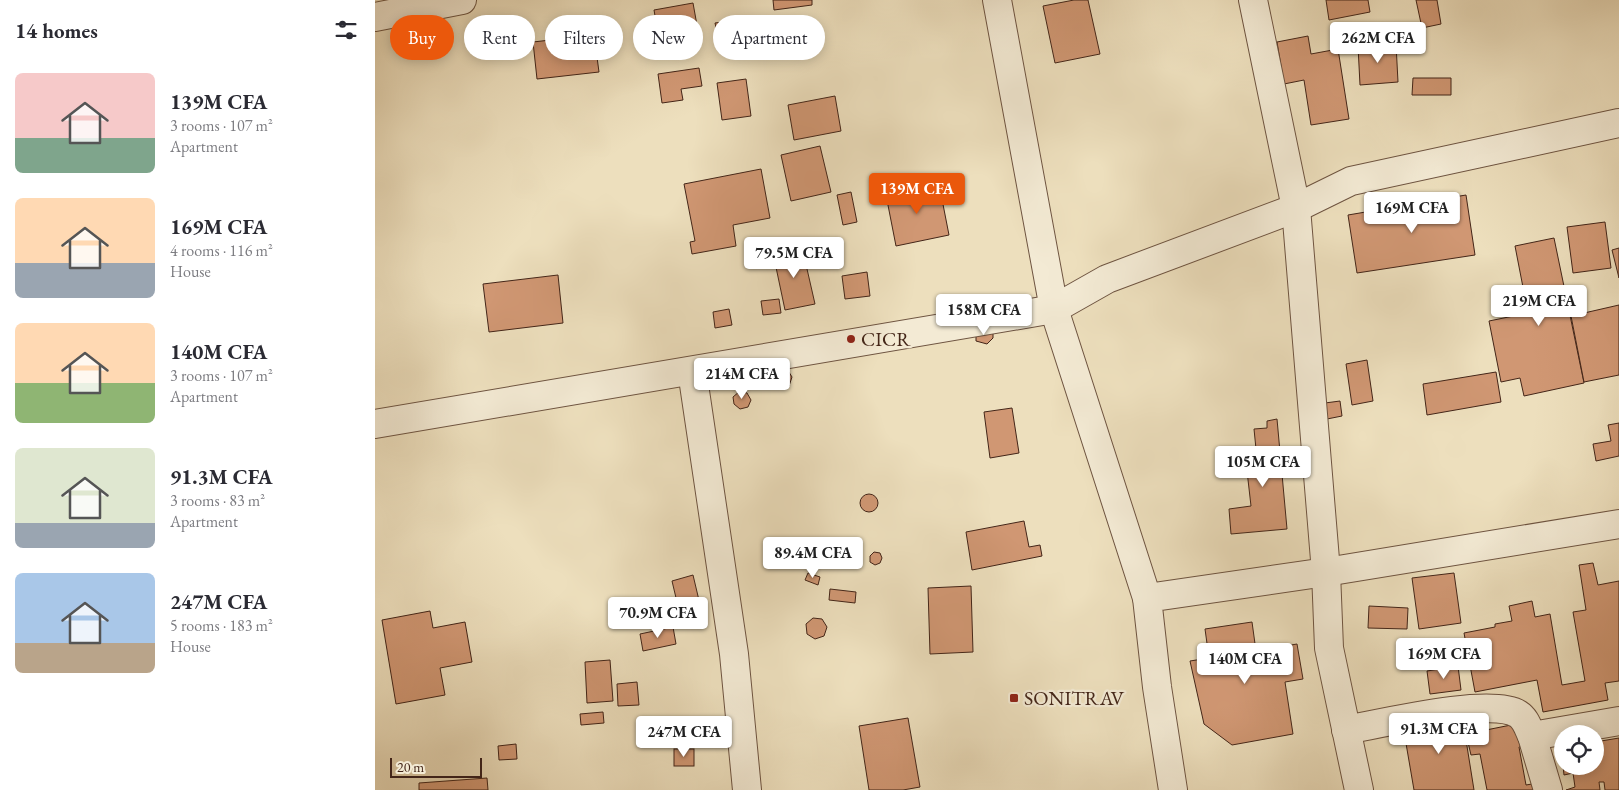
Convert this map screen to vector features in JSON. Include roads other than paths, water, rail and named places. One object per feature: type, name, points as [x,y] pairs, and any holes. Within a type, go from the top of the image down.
[{"type":"street","points":[[375,17],[462,0]]},
{"type":"street","points":[[997,0],[1053,309],[1147,598],[1157,688],[1173,790]]},
{"type":"street","points":[[1253,0],[1296,208],[1326,572],[1329,648],[1359,790]]},
{"type":"street","points":[[375,424],[1053,309],[1107,279],[1296,208],[1351,181],[1619,123]]},
{"type":"street","points":[[692,371],[735,654],[747,790]]},
{"type":"street","points":[[1147,598],[1326,572],[1619,524]]},
{"type":"street","points":[[1346,730],[1461,710],[1504,708],[1517,713],[1524,719],[1548,790]]},
{"type":"street","points":[[1531,736],[1619,720]]},
{"type":"place","name":"CICR","points":[[851,339]]},
{"type":"place","name":"SONITRAV","points":[[1014,698]]}]
